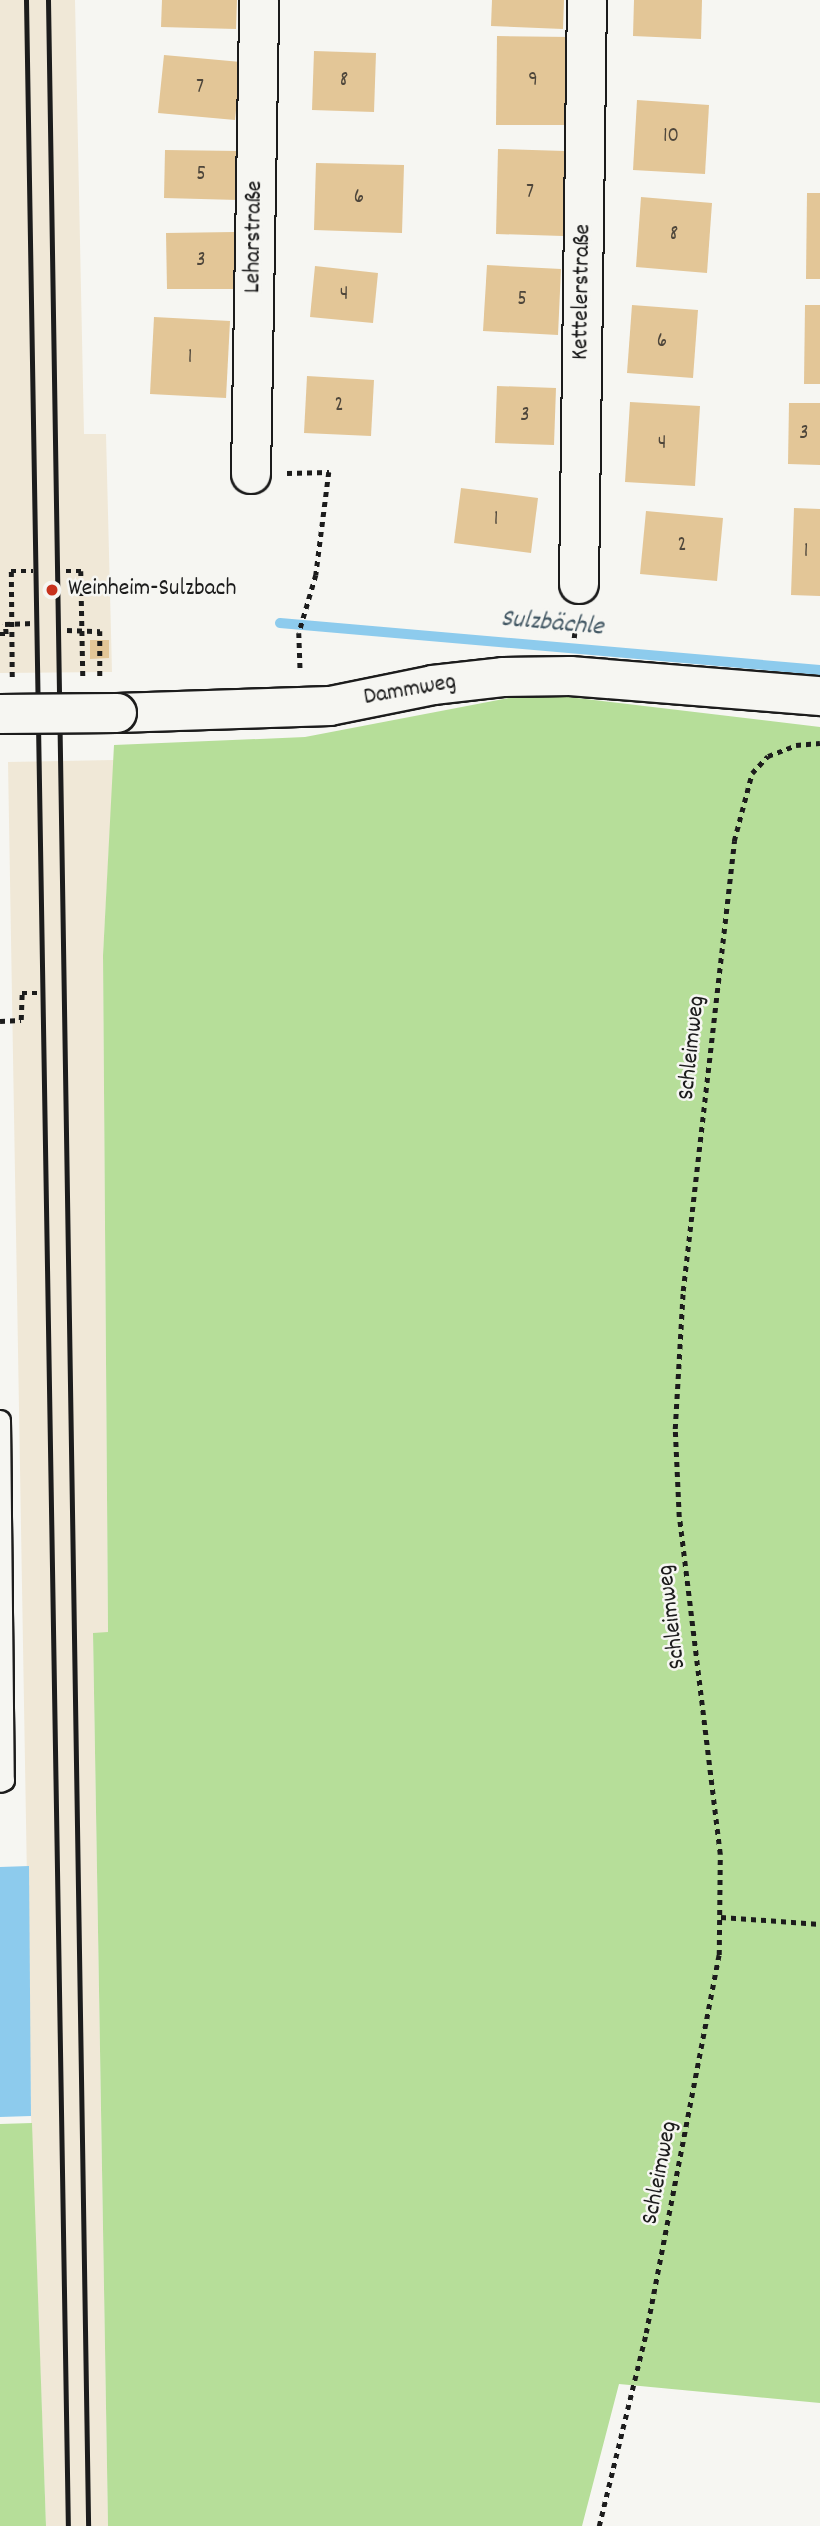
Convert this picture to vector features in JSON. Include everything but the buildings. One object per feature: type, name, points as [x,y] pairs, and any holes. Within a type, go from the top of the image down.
[{"type":"street","name":"Leharstraße","points":[[251,474],[259,0]]},
{"type":"street","name":"Kettelerstraße","points":[[579,583],[587,0]]},
{"type":"street","name":"Dammweg","points":[[6,699],[109,698],[330,706],[433,685],[503,677],[570,676],[820,696]]},
{"type":"lane","points":[[0,1420],[4,1780],[0,1782]]},
{"type":"path","points":[[251,474],[329,472],[316,575],[299,633],[300,670]]},
{"type":"path","points":[[6,699],[11,571],[33,571]]},
{"type":"path","points":[[66,571],[81,571],[83,682]]},
{"type":"path","points":[[0,634],[6,634],[5,624],[34,624]]},
{"type":"path","points":[[67,630],[100,631],[109,698]]},
{"type":"path","name":"Schleimweg","points":[[599,2526],[646,2333],[706,2038],[722,1917],[720,1854],[679,1517],[675,1429],[683,1291],[734,841],[752,773],[768,756],[796,745],[820,743]]},
{"type":"path","points":[[0,1021],[21,1020],[22,993],[37,993]]},
{"type":"path","points":[[722,1917],[820,1924]]},
{"type":"shaded area","points":[[0,0],[75,0],[84,434],[106,434],[112,672],[0,673]]},
{"type":"shaded area","points":[[114,760],[103,955],[108,1633],[93,1634],[108,2526],[46,2526],[31,2116],[8,762]]},
{"type":"green space","points":[[535,693],[820,727],[820,2403],[619,2384],[582,2526],[108,2526],[93,1633],[108,1632],[103,955],[114,745],[305,737]]},
{"type":"green space","points":[[32,2123],[46,2526],[0,2526],[0,2124]]},
{"type":"water","points":[[29,1866],[31,2116],[0,2117],[0,1867]]},
{"type":"waterway","name":"Sulzbächle","points":[[280,623],[820,670]]},
{"type":"railway","points":[[26,0],[68,2526]]},
{"type":"railway","points":[[48,0],[88,2526]]},
{"type":"place","name":"Weinheim-Sulzbach","points":[[52,590]]}]
